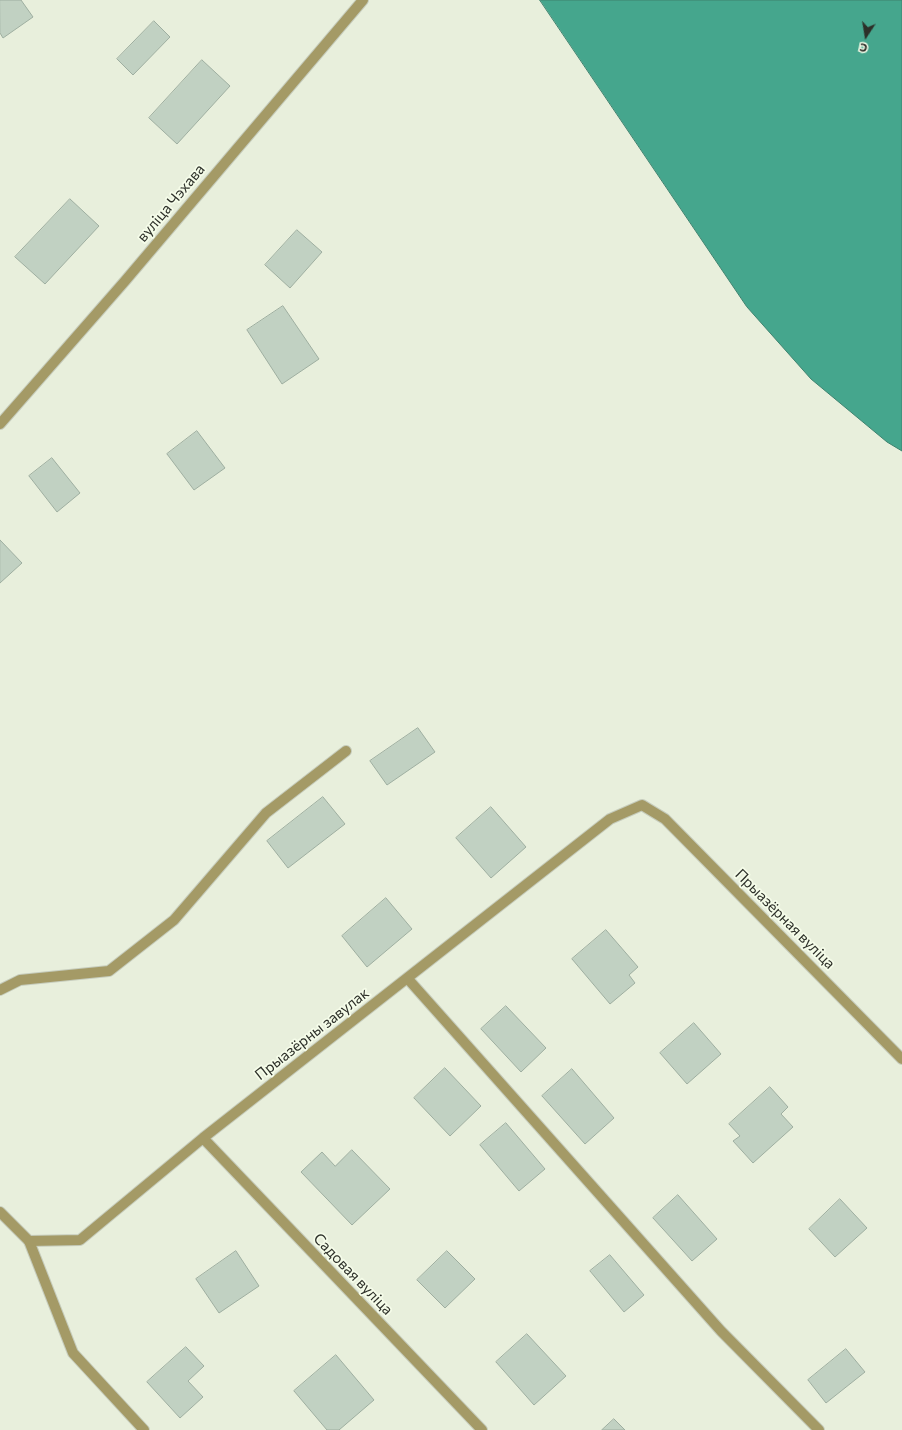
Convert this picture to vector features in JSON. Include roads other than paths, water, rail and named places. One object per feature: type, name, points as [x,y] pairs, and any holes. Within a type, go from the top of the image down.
[{"type":"street","name":"вуліца Чэхава","points":[[0,424],[125,281],[364,0]]},
{"type":"street","points":[[0,990],[20,980],[109,971],[174,920],[266,813],[346,751]]},
{"type":"street","name":"Прыазёрны завулак","points":[[29,1241],[80,1240],[203,1138],[408,979],[610,819],[642,805]]},
{"type":"street","name":"Прыазёрная вуліца","points":[[642,805],[665,818],[902,1059]]},
{"type":"street","points":[[408,979],[721,1331],[819,1430]]},
{"type":"street","name":"Садовая вуліца","points":[[203,1138],[482,1430]]},
{"type":"street","points":[[0,1212],[29,1241],[73,1353],[144,1430]]},
{"type":"water","points":[[540,0],[902,0],[902,451],[887,442],[811,379],[747,307]]}]
